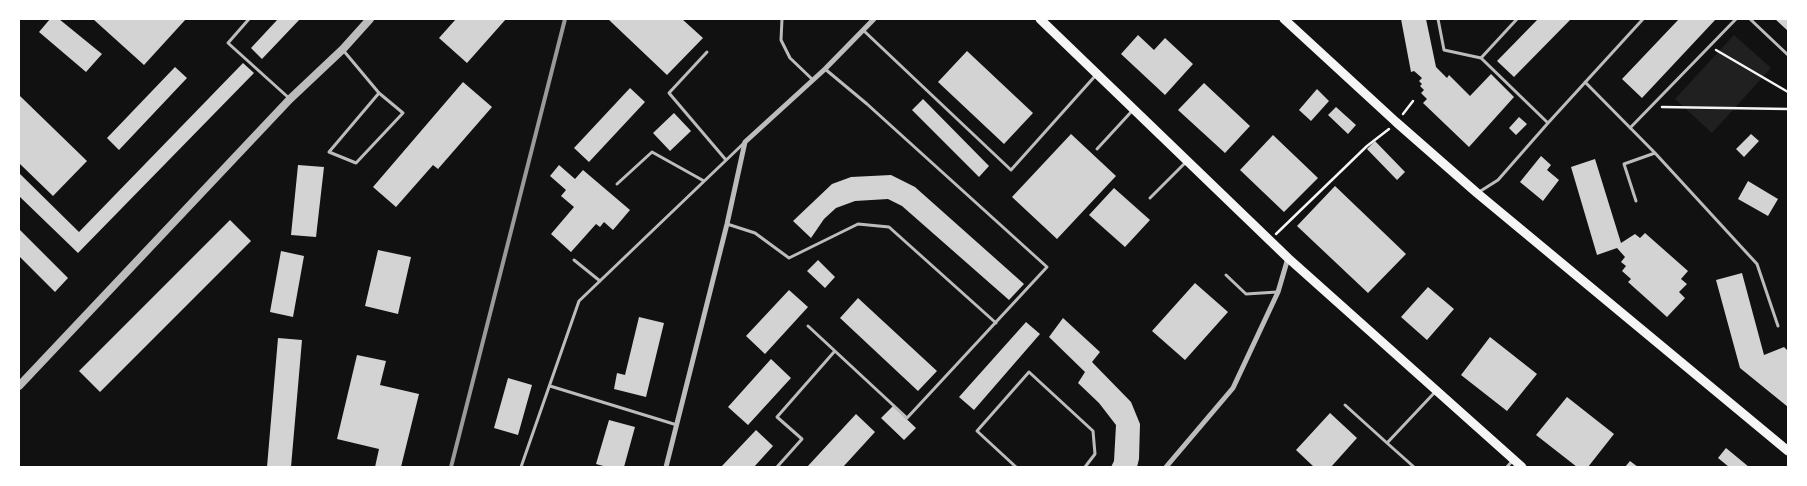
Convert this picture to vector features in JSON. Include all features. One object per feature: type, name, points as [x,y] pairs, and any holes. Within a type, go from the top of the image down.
[{"type":"main road","points":[[1040,19],[1288,258],[1436,391],[1510,464],[1522,467]]},
{"type":"main road","points":[[1284,19],[1396,122],[1477,193],[1788,451]]},
{"type":"street","points":[[19,386],[290,99],[343,49],[370,19]]},
{"type":"street","points":[[666,467],[727,224],[745,142],[825,69],[874,19]]},
{"type":"street","points":[[1166,467],[1233,388],[1278,292],[1288,258]]},
{"type":"lane","points":[[249,19],[228,43],[290,99]]},
{"type":"lane","points":[[782,19],[781,40],[790,58],[813,80]]},
{"type":"lane","points":[[1438,19],[1444,50],[1481,58],[1548,123]]},
{"type":"lane","points":[[1481,58],[1517,19]]},
{"type":"lane","points":[[1477,193],[1498,180],[1643,19]]},
{"type":"lane","points":[[1630,128],[1736,19]]},
{"type":"lane","points":[[1750,19],[1788,55]]},
{"type":"lane","points":[[864,30],[1011,170],[1098,73]]},
{"type":"lane","points":[[343,49],[379,93],[403,113],[356,163],[329,152],[379,93]]},
{"type":"lane","points":[[708,52],[669,93],[726,160]]},
{"type":"lane","points":[[808,326],[907,418],[1047,267],[867,104],[825,69]]},
{"type":"lane","points":[[1585,82],[1757,264],[1778,326]]},
{"type":"lane","points":[[1097,149],[1134,108]]},
{"type":"lane","points":[[521,467],[579,301],[745,142]]},
{"type":"lane","points":[[617,184],[652,152],[704,181]]},
{"type":"lane","points":[[1636,201],[1624,164],[1655,154]]},
{"type":"lane","points":[[1150,198],[1188,161]]},
{"type":"lane","points":[[727,224],[755,233],[789,258],[858,224],[889,227],[996,323]]},
{"type":"lane","points":[[574,260],[600,281]]},
{"type":"lane","points":[[1226,276],[1246,294],[1278,292]]},
{"type":"lane","points":[[777,467],[802,439],[777,417],[834,352]]},
{"type":"lane","points":[[1016,467],[977,431],[1029,372],[1093,431],[1095,454],[1085,467]]},
{"type":"lane","points":[[550,386],[678,425]]},
{"type":"lane","points":[[1387,443],[1436,391]]},
{"type":"lane","points":[[1345,405],[1414,467]]},
{"type":"path","points":[[1710,46],[1788,92]]},
{"type":"path","points":[[1270,240],[1360,152],[1396,122],[1413,101]]},
{"type":"path","points":[[1650,108],[1694,106],[1788,108]]},
{"type":"shaded area","points":[[1734,35],[1771,68],[1712,133],[1675,99]]},
{"type":"building","points":[[50,19],[59,19],[102,54],[86,72],[39,32]]},
{"type":"building","points":[[93,19],[186,19],[144,65]]},
{"type":"building","points":[[278,19],[300,19],[262,59],[251,48]]},
{"type":"building","points":[[456,19],[506,19],[467,63],[439,38]]},
{"type":"building","points":[[608,19],[682,19],[703,38],[667,75]]},
{"type":"building","points":[[1401,19],[1426,19],[1436,67],[1447,78],[1449,75],[1470,96],[1491,74],[1514,97],[1469,147],[1423,103],[1427,99],[1421,93],[1424,90],[1420,86],[1422,84],[1419,81],[1422,78],[1414,71],[1411,72]]},
{"type":"building","points":[[1538,19],[1571,19],[1514,77],[1497,61]]},
{"type":"building","points":[[1679,19],[1716,19],[1642,98],[1622,79]]},
{"type":"building","points":[[1775,19],[1788,19],[1788,31]]},
{"type":"building","points":[[1138,35],[1154,50],[1165,38],[1193,64],[1165,95],[1121,54]]},
{"type":"building","points":[[967,51],[1033,113],[1004,144],[938,82]]},
{"type":"building","points":[[243,63],[254,73],[78,253],[19,196],[19,173],[79,232]]},
{"type":"building","points":[[175,67],[187,78],[119,150],[107,138]]},
{"type":"building","points":[[463,82],[492,107],[438,169],[433,165],[396,207],[373,187]]},
{"type":"building","points":[[1204,83],[1250,126],[1225,153],[1178,110]]},
{"type":"building","points":[[630,88],[645,102],[589,162],[574,148]]},
{"type":"building","points":[[1317,89],[1329,101],[1311,121],[1299,110]]},
{"type":"building","points":[[19,95],[87,161],[53,196],[19,163]]},
{"type":"building","points":[[923,99],[989,166],[979,177],[912,110]]},
{"type":"building","points":[[1336,107],[1356,125],[1348,134],[1328,115]]},
{"type":"building","points":[[674,113],[691,131],[670,151],[653,133]]},
{"type":"building","points":[[1519,117],[1527,124],[1516,135],[1509,128]]},
{"type":"building","points":[[1071,134],[1116,176],[1057,239],[1012,197]]},
{"type":"building","points":[[1751,134],[1759,141],[1744,157],[1736,149]]},
{"type":"building","points":[[1273,135],[1318,178],[1284,212],[1240,170]]},
{"type":"building","points":[[1375,141],[1405,172],[1397,180],[1367,149]]},
{"type":"building","points":[[1541,156],[1551,165],[1547,170],[1559,180],[1543,201],[1520,182]]},
{"type":"building","points":[[1595,159],[1621,243],[1635,234],[1640,238],[1645,233],[1688,271],[1681,279],[1687,284],[1679,292],[1685,298],[1667,317],[1628,282],[1631,279],[1622,271],[1626,266],[1621,262],[1625,257],[1617,248],[1597,255],[1571,167]]},
{"type":"building","points":[[298,165],[324,167],[316,237],[291,235]]},
{"type":"building","points":[[559,165],[575,179],[583,170],[630,210],[613,230],[604,222],[600,227],[596,224],[571,252],[551,234],[574,207],[561,196],[566,190],[550,176]]},
{"type":"building","points":[[891,175],[915,187],[1024,284],[1009,300],[902,206],[888,199],[855,201],[836,208],[824,219],[811,238],[793,221],[832,184],[851,177]]},
{"type":"building","points":[[1748,181],[1778,199],[1768,216],[1738,199]]},
{"type":"building","points":[[1335,186],[1406,254],[1368,293],[1297,226]]},
{"type":"building","points":[[1114,188],[1150,220],[1125,247],[1089,215]]},
{"type":"building","points":[[230,220],[251,241],[100,392],[79,371]]},
{"type":"building","points":[[19,229],[68,278],[55,292],[19,256]]},
{"type":"building","points":[[378,250],[411,257],[398,314],[365,306]]},
{"type":"building","points":[[281,251],[304,256],[293,317],[270,312]]},
{"type":"building","points":[[818,260],[835,277],[825,288],[807,271]]},
{"type":"building","points":[[1742,273],[1764,355],[1784,347],[1788,351],[1788,407],[1740,368],[1716,280]]},
{"type":"building","points":[[1195,283],[1228,312],[1185,360],[1152,331]]},
{"type":"building","points":[[1428,287],[1454,309],[1427,340],[1401,317]]},
{"type":"building","points":[[789,290],[808,307],[765,354],[746,336]]},
{"type":"building","points":[[858,298],[937,371],[918,391],[840,318]]},
{"type":"building","points":[[639,317],[664,323],[646,397],[614,389],[617,373],[625,375]]},
{"type":"building","points":[[1063,318],[1100,352],[1092,362],[1131,402],[1140,424],[1137,467],[1111,467],[1114,461],[1116,425],[1099,403],[1078,383],[1085,372],[1049,337]]},
{"type":"building","points":[[1026,322],[1040,334],[974,410],[959,397]]},
{"type":"building","points":[[1490,337],[1537,374],[1507,411],[1461,375]]},
{"type":"building","points":[[278,338],[302,340],[291,467],[267,467]]},
{"type":"building","points":[[357,355],[386,361],[380,385],[419,394],[401,467],[375,467],[379,449],[337,439]]},
{"type":"building","points":[[771,359],[791,378],[748,425],[728,407]]},
{"type":"building","points":[[508,378],[532,385],[518,435],[494,428]]},
{"type":"building","points":[[1567,397],[1614,434],[1588,467],[1577,467],[1536,435]]},
{"type":"building","points":[[893,406],[916,428],[904,440],[881,418]]},
{"type":"building","points":[[1330,413],[1357,438],[1331,467],[1314,467],[1296,450]]},
{"type":"building","points":[[856,414],[875,432],[843,467],[807,467]]},
{"type":"building","points":[[609,420],[635,427],[624,467],[607,467],[596,464]]},
{"type":"building","points":[[756,430],[773,446],[754,467],[721,467]]},
{"type":"building","points":[[1726,448],[1749,467],[1729,467],[1718,458]]},
{"type":"building","points":[[1630,461],[1638,467],[1625,467]]},
{"type":"railway","points":[[451,467],[565,19]]}]
